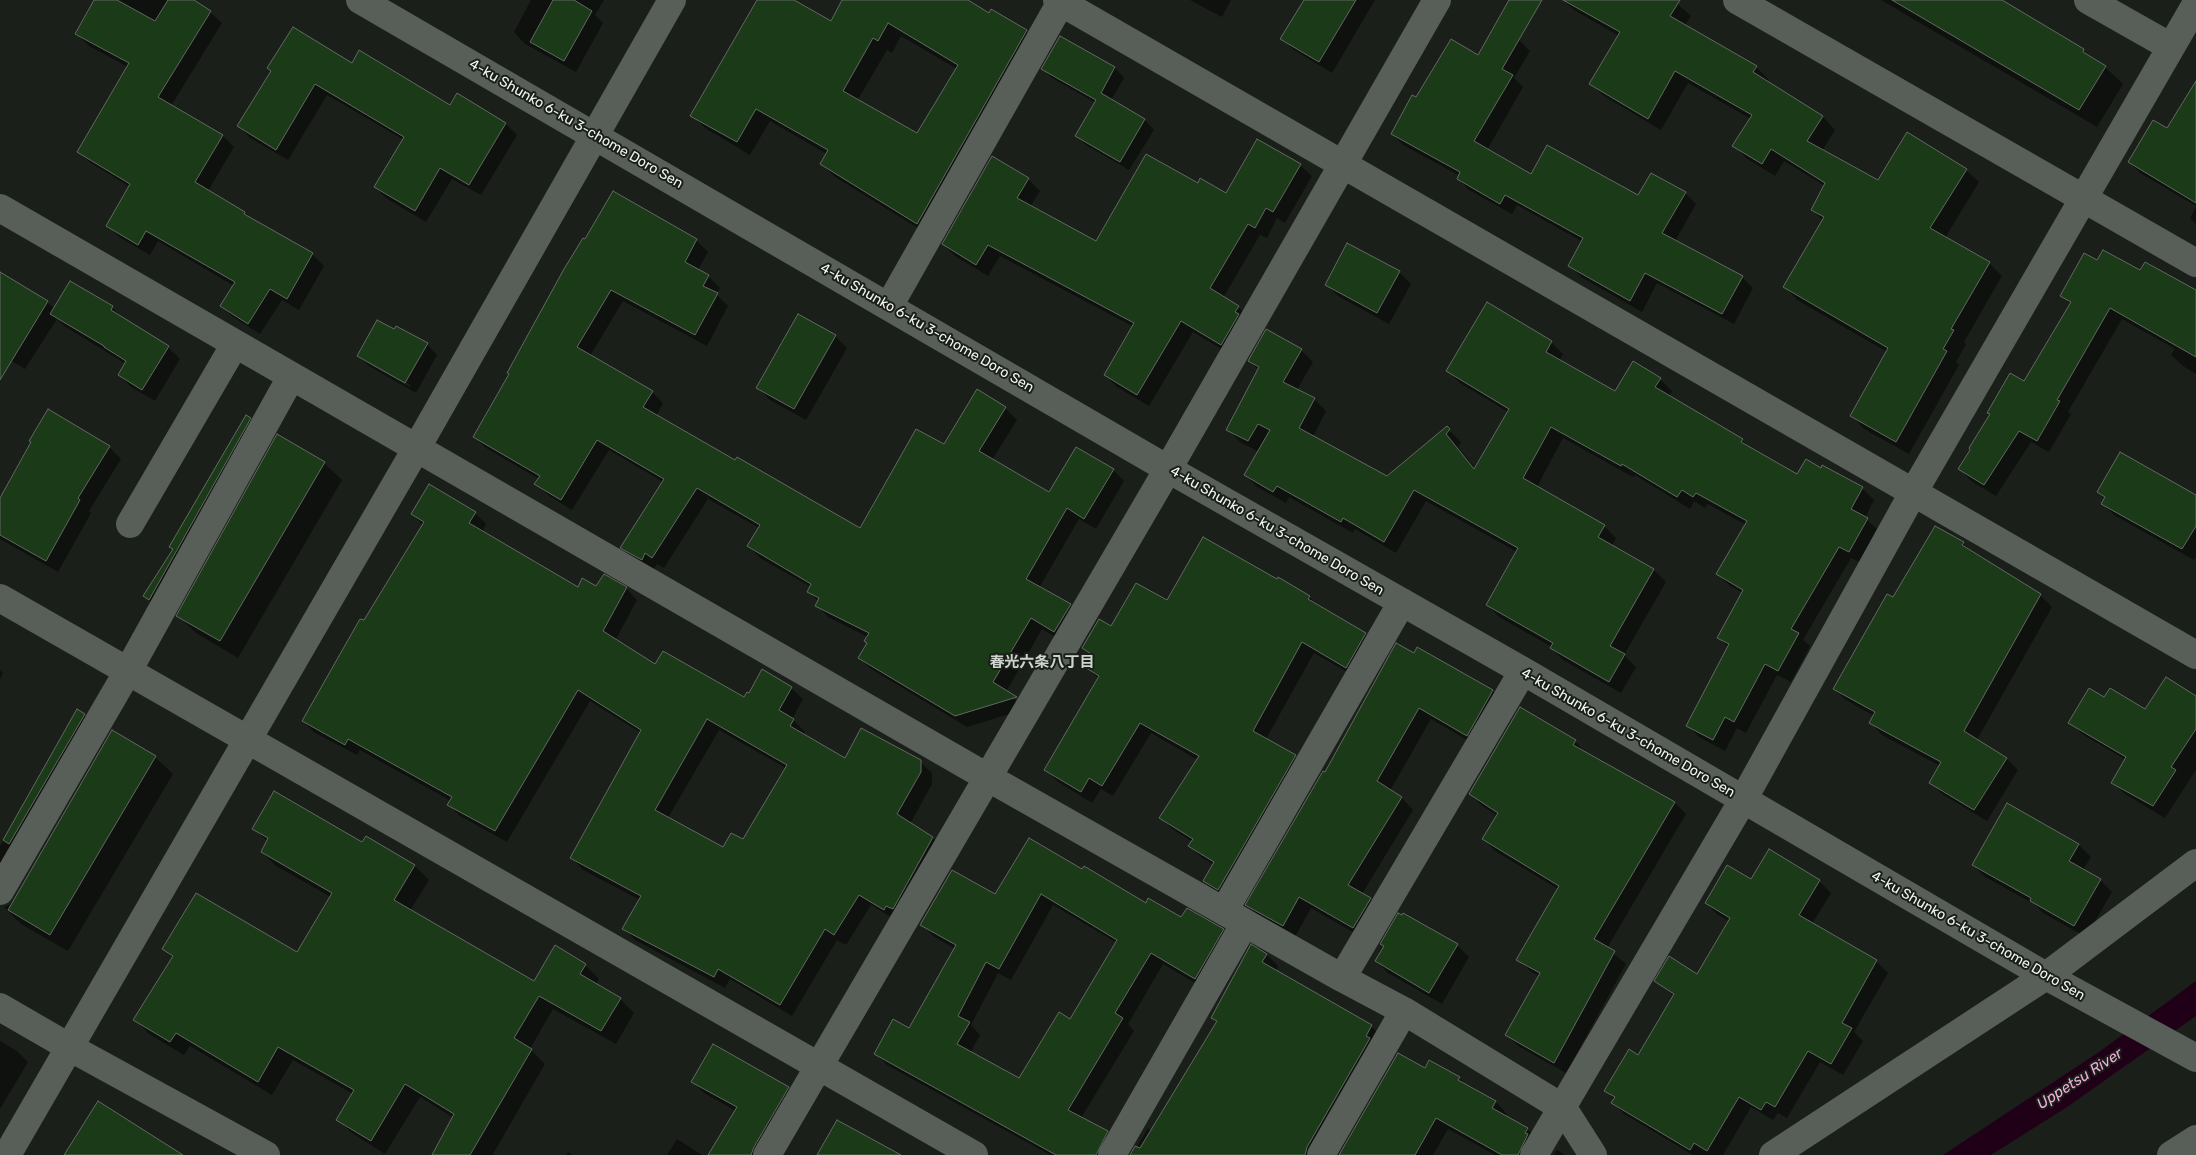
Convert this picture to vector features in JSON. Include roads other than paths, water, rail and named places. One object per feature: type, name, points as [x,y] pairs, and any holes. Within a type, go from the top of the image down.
[{"type":"street","name":"4-ku Shunko 6-ku 3-chome Doro Sen","points":[[360,0],[2046,976],[2196,1058]]},
{"type":"street","points":[[7,1155],[416,448],[672,0]]},
{"type":"street","points":[[767,1155],[1168,469],[1437,0]]},
{"type":"street","points":[[1737,0],[2084,197],[2196,263]]},
{"type":"street","points":[[2088,0],[2171,48]]},
{"type":"street","points":[[890,306],[1059,1],[2196,655]]},
{"type":"street","points":[[1534,1155],[1743,800],[1913,493],[2196,4]]},
{"type":"street","points":[[0,208],[291,377],[1234,917],[1404,1011],[1563,1108],[1593,1155]]},
{"type":"street","points":[[130,524],[234,344]]},
{"type":"street","points":[[0,891],[128,671],[291,377]]},
{"type":"street","points":[[0,598],[974,1155]]},
{"type":"street","points":[[1112,1155],[1234,917],[1402,602]]},
{"type":"street","points":[[1342,978],[1522,671]]},
{"type":"street","points":[[1773,1155],[2046,976],[2196,863]]},
{"type":"street","points":[[0,1007],[266,1155]]},
{"type":"street","points":[[1322,1155],[1404,1011]]},
{"type":"street","points":[[2171,1155],[2196,1139]]},
{"type":"water","name":"Uppetsu River","points":[[2196,981],[2196,1016],[2067,1107],[1991,1155],[1943,1155],[2099,1052]]},
{"type":"district","name":"春光六条八丁目","points":[[1042,663]]}]
